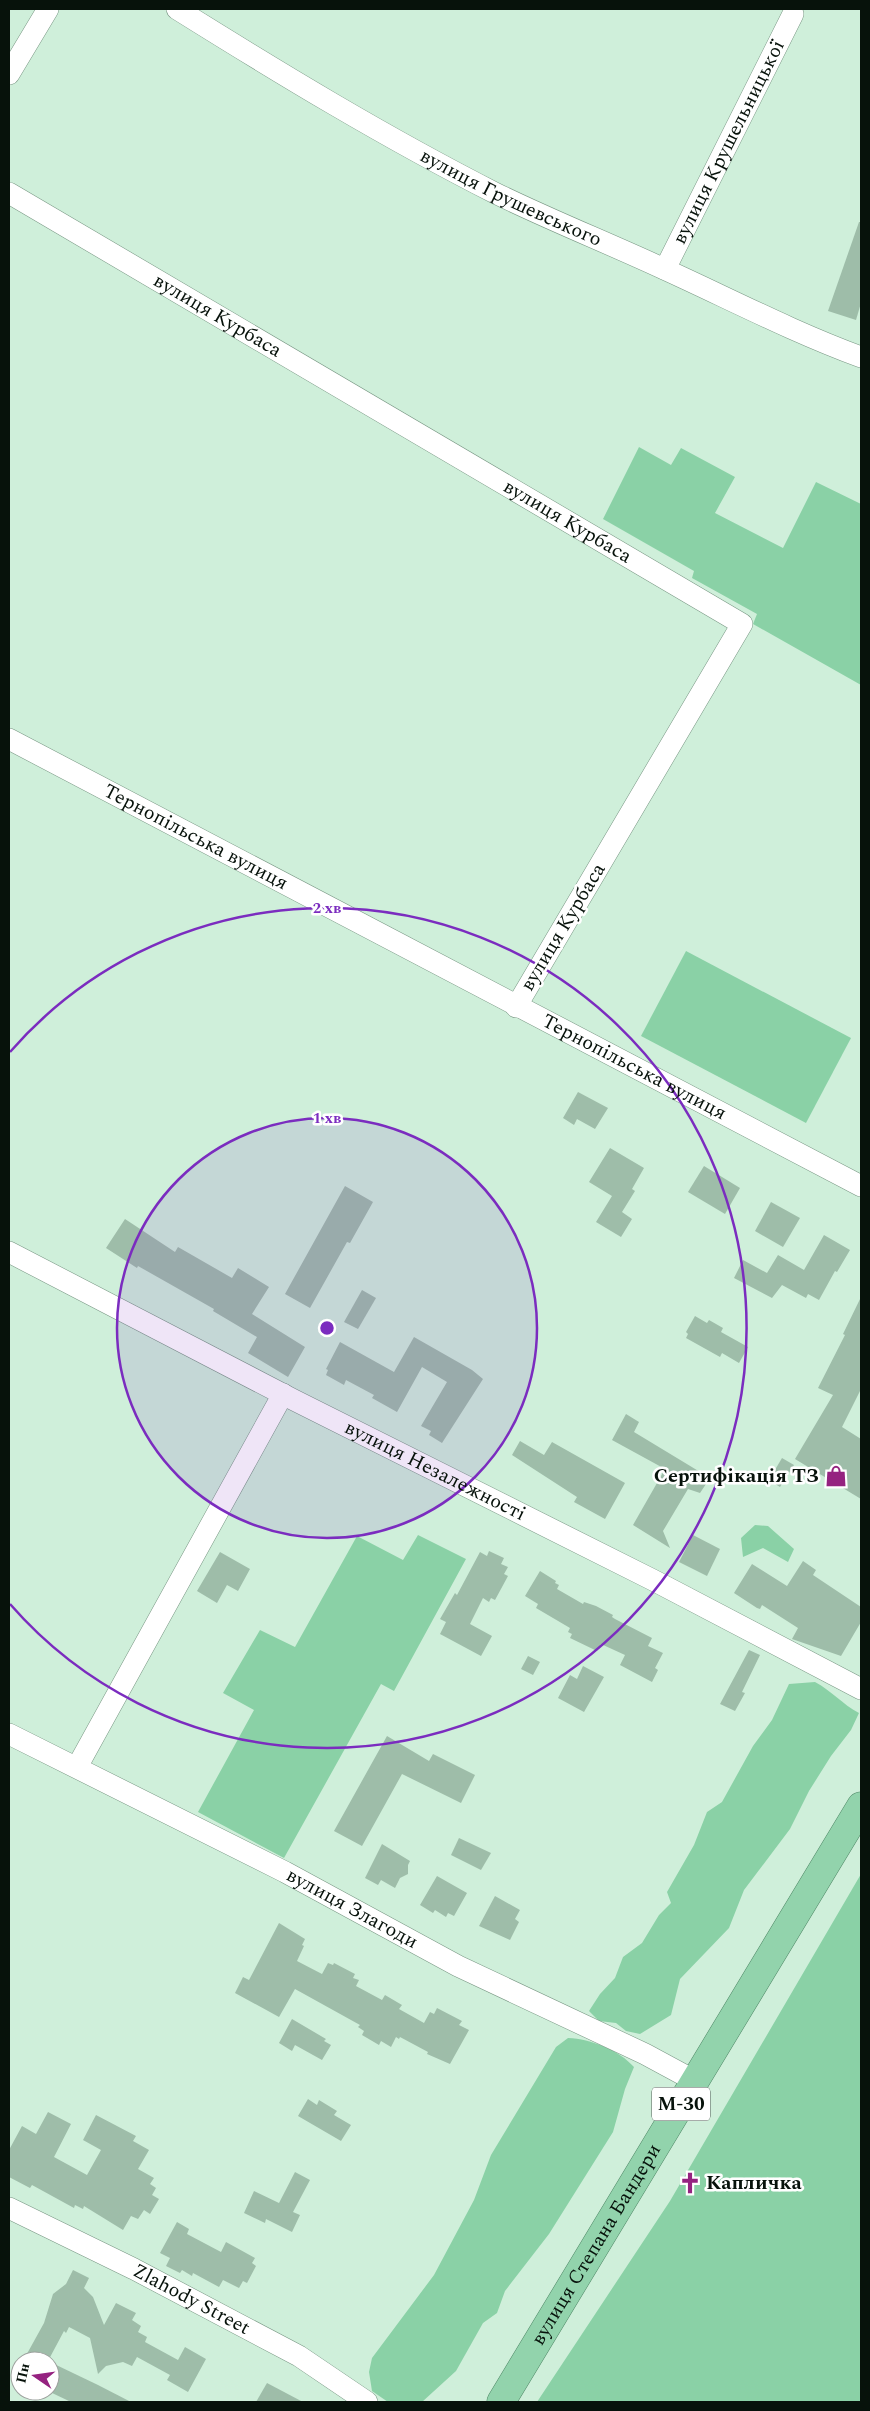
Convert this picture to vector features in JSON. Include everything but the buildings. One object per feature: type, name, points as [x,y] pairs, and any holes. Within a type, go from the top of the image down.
[{"type":"highway","name":"вулиця Степана Бандери","points":[[501,2402],[861,1806]]},
{"type":"street","points":[[9,74],[48,9]]},
{"type":"street","name":"вулиця Грушевського","points":[[177,9],[290,80],[389,137],[496,193],[665,269],[814,340],[861,357]]},
{"type":"street","name":"вулиця Крушельницької","points":[[665,269],[793,14]]},
{"type":"street","name":"вулиця Курбаса","points":[[9,193],[742,624],[516,1007]]},
{"type":"street","name":"Тернопільська вулиця","points":[[9,739],[516,1007],[861,1186]]},
{"type":"street","name":"вулиця Незалежності","points":[[9,1252],[283,1394],[544,1524],[861,1689]]},
{"type":"street","points":[[77,1767],[283,1394]]},
{"type":"street","name":"вулиця Злагоди","points":[[9,1734],[285,1872],[458,1966],[645,2054],[695,2081]]},
{"type":"street","name":"Zlahody Street","points":[[9,2208],[134,2269],[299,2356],[367,2402]]},
{"type":"green space","points":[[639,447],[671,465],[681,448],[735,477],[715,513],[783,548],[816,482],[861,504],[861,685],[753,624],[757,614],[692,578],[694,571],[603,519]]},
{"type":"green space","points":[[686,951],[851,1038],[806,1123],[641,1036]]},
{"type":"green space","points":[[755,1525],[768,1526],[794,1549],[788,1562],[763,1548],[743,1557],[741,1538]]},
{"type":"green space","points":[[418,1535],[466,1559],[394,1691],[381,1684],[284,1858],[198,1812],[254,1710],[223,1693],[260,1630],[295,1647],[357,1536],[403,1560]]},
{"type":"green space","points":[[815,1682],[859,1713],[851,1730],[831,1756],[809,1791],[790,1829],[744,1890],[729,1928],[680,1979],[671,2015],[640,2034],[626,2031],[616,2023],[599,2021],[589,2011],[600,1994],[615,1978],[623,1957],[642,1943],[659,1915],[671,1903],[667,1892],[694,1845],[707,1812],[722,1802],[753,1746],[772,1720],[789,1684]]},
{"type":"green space","points":[[861,1874],[861,2402],[537,2402],[670,2201]]},
{"type":"green space","points":[[568,2038],[604,2046],[621,2055],[634,2067],[625,2089],[613,2132],[549,2234],[505,2291],[497,2313],[483,2323],[456,2371],[422,2402],[388,2402],[372,2391],[369,2372],[372,2358],[434,2275],[474,2200],[491,2155],[556,2047]]},
{"type":"place","name":"Сертифікація ТЗ","points":[[836,1476]]},
{"type":"place","name":"Капличка","points":[[690,2183]]}]
